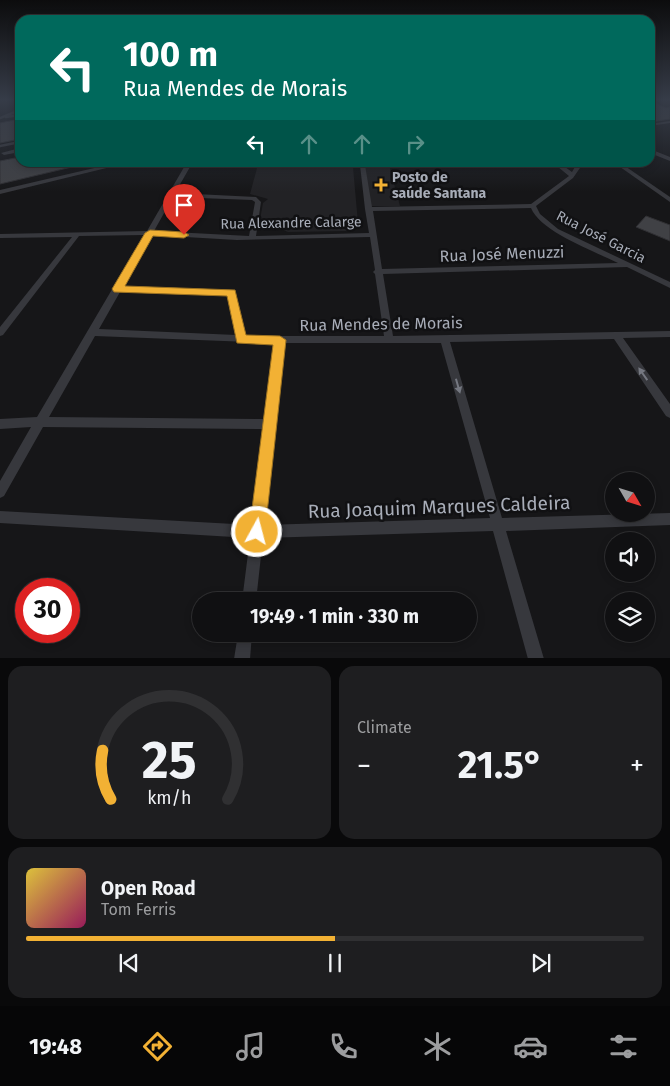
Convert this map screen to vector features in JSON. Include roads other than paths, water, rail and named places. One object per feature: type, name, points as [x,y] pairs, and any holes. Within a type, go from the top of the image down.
[{"type":"street","points":[[4,154],[15,151]]},
{"type":"street","points":[[655,152],[670,159]]},
{"type":"street","points":[[0,192],[108,167]]},
{"type":"street","points":[[0,492],[187,167]]},
{"type":"street","points":[[363,167],[377,272],[389,340]]},
{"type":"street","points":[[561,167],[572,175]]},
{"type":"street","name":"Rua José Garcia","points":[[578,167],[572,175],[533,206],[537,215],[544,222],[670,285]]},
{"type":"street","points":[[622,167],[670,200]]},
{"type":"street","points":[[171,195],[254,198],[258,202],[252,237]]},
{"type":"street","points":[[368,209],[533,206]]},
{"type":"street","name":"Rua Alexandre Calarge","points":[[0,236],[78,236],[150,233],[252,237],[372,235]]},
{"type":"street","points":[[0,333],[78,236]]},
{"type":"street","name":"Rua José Menuzzi","points":[[377,272],[628,265]]},
{"type":"street","points":[[118,289],[232,292],[241,340]]},
{"type":"street","name":"Rua Mendes de Morais","points":[[92,332],[241,340],[389,340],[670,334]]},
{"type":"street","points":[[616,335],[670,413]]},
{"type":"street","points":[[445,339],[496,524],[536,658]]},
{"type":"street","points":[[250,592],[280,340]]},
{"type":"street","points":[[0,424],[40,422],[270,424]]},
{"type":"street","name":"Rua Joaquim Marques Caldeira","points":[[0,517],[257,532],[670,519]]},
{"type":"street","points":[[242,658],[244,642]]},
{"type":"lane","points":[[0,146],[15,143]]},
{"type":"place","name":"Posto de saúde Santana","points":[[381,185]]}]
